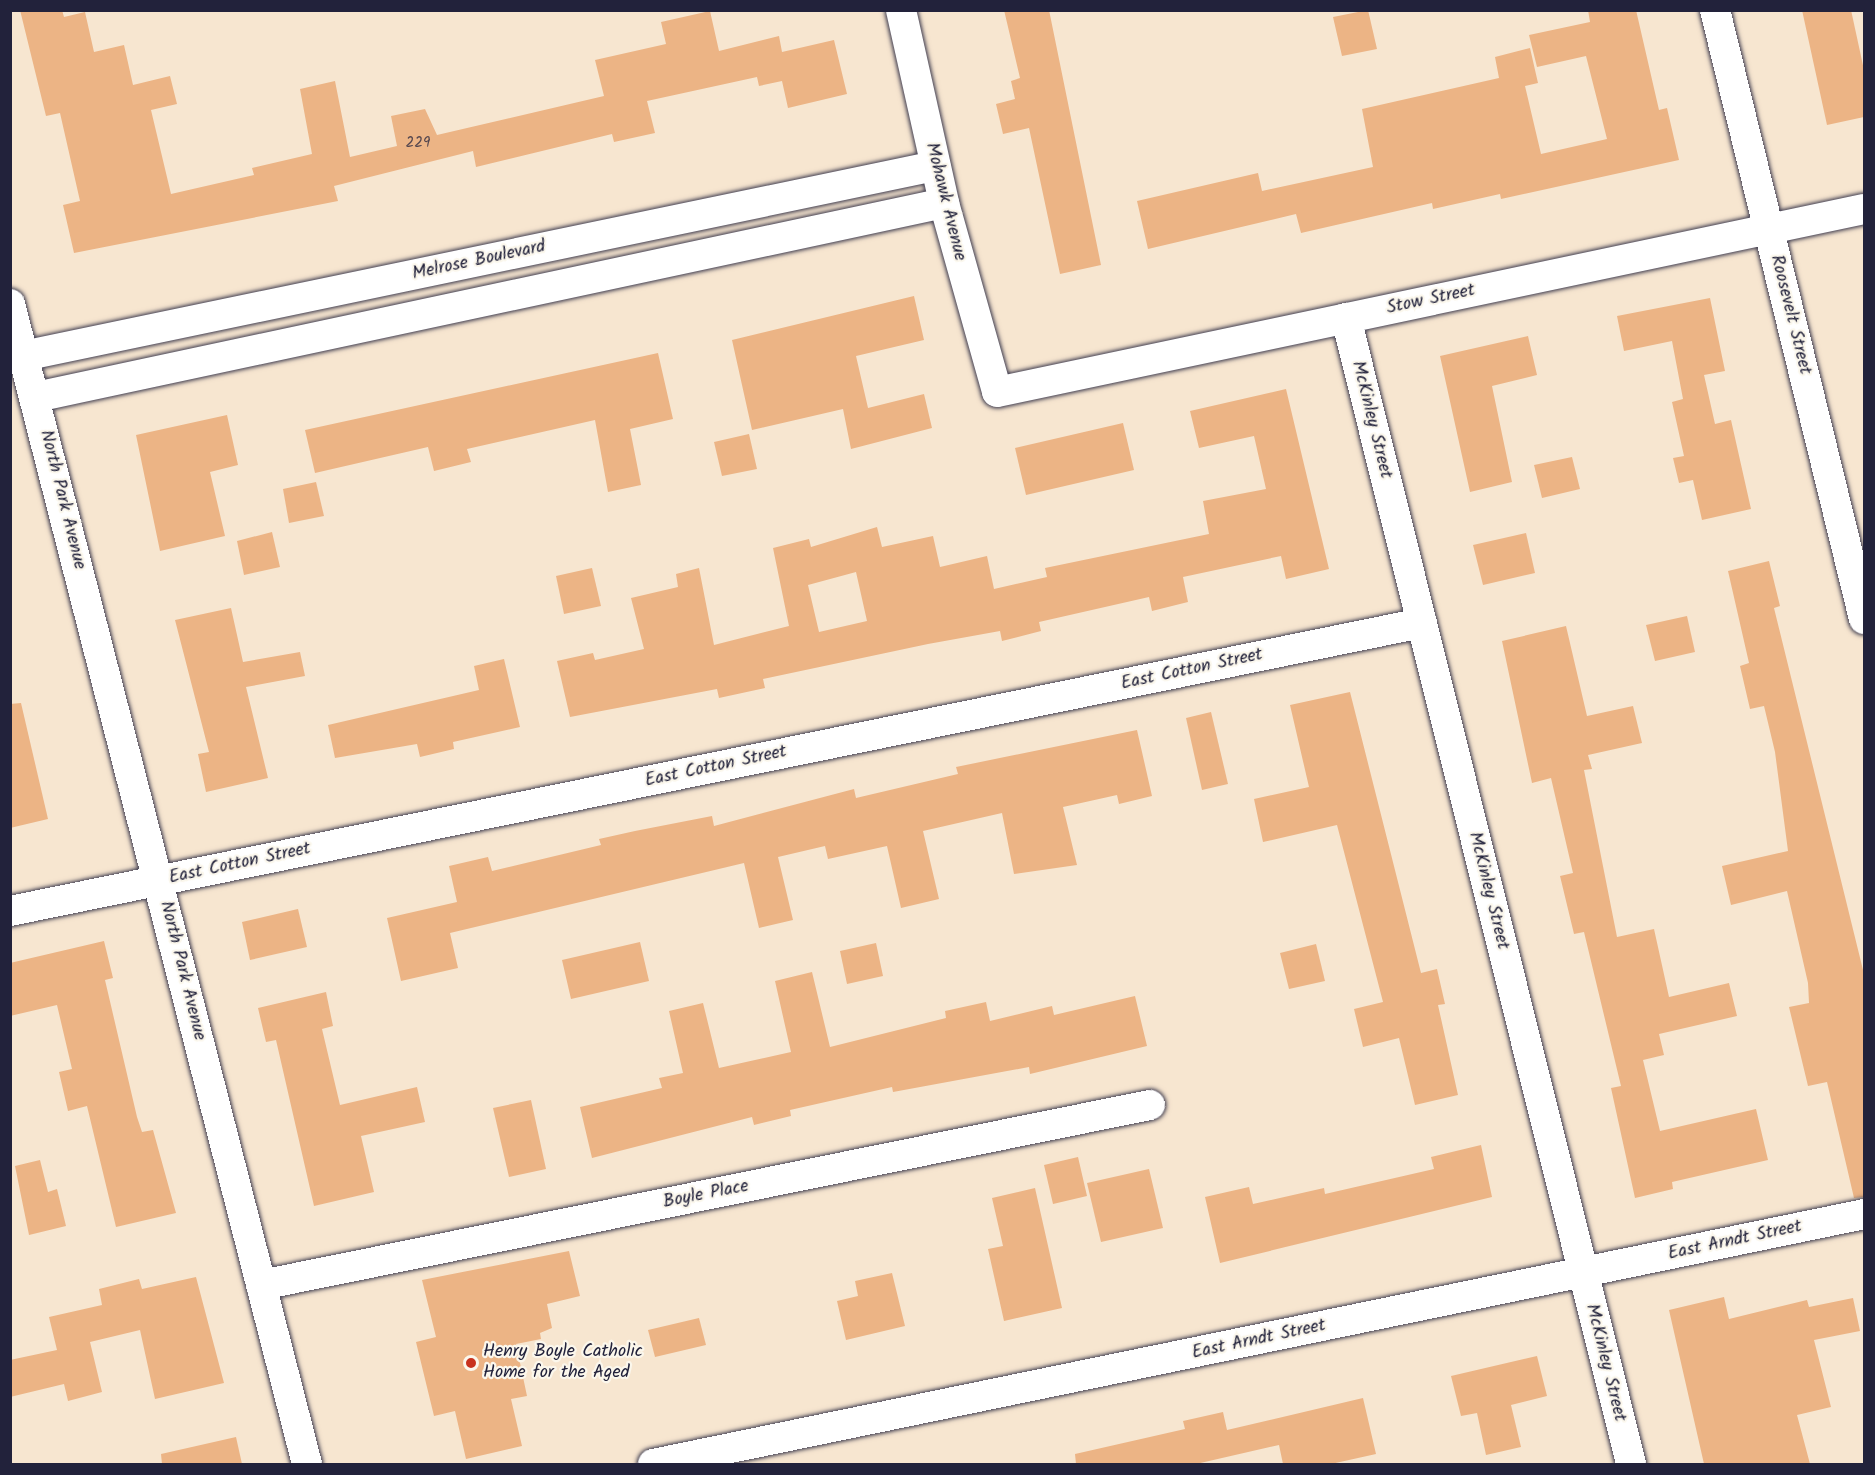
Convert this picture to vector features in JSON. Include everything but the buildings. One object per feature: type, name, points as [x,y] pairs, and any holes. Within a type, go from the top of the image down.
[{"type":"street","name":"Mohawk Avenue","points":[[901,10],[944,203],[997,392]]},
{"type":"street","name":"Roosevelt Street","points":[[1715,10],[1864,619]]},
{"type":"street","name":"Melrose Boulevard","points":[[23,356],[935,166]]},
{"type":"street","points":[[36,397],[944,203]]},
{"type":"street","name":"Stow Street","points":[[997,392],[1864,209]]},
{"type":"street","name":"North Park Avenue","points":[[10,304],[36,397],[307,1464]]},
{"type":"street","name":"McKinley Street","points":[[1346,318],[1630,1464]]},
{"type":"street","name":"East Cotton Street","points":[[10,911],[1422,623]]},
{"type":"street","name":"Boyle Place","points":[[261,1285],[1150,1105]]},
{"type":"street","name":"East Arndt Street","points":[[653,1464],[1864,1214]]},
{"type":"place","name":"Henry Boyle Catholic Home for the Aged","points":[[471,1363]]}]
